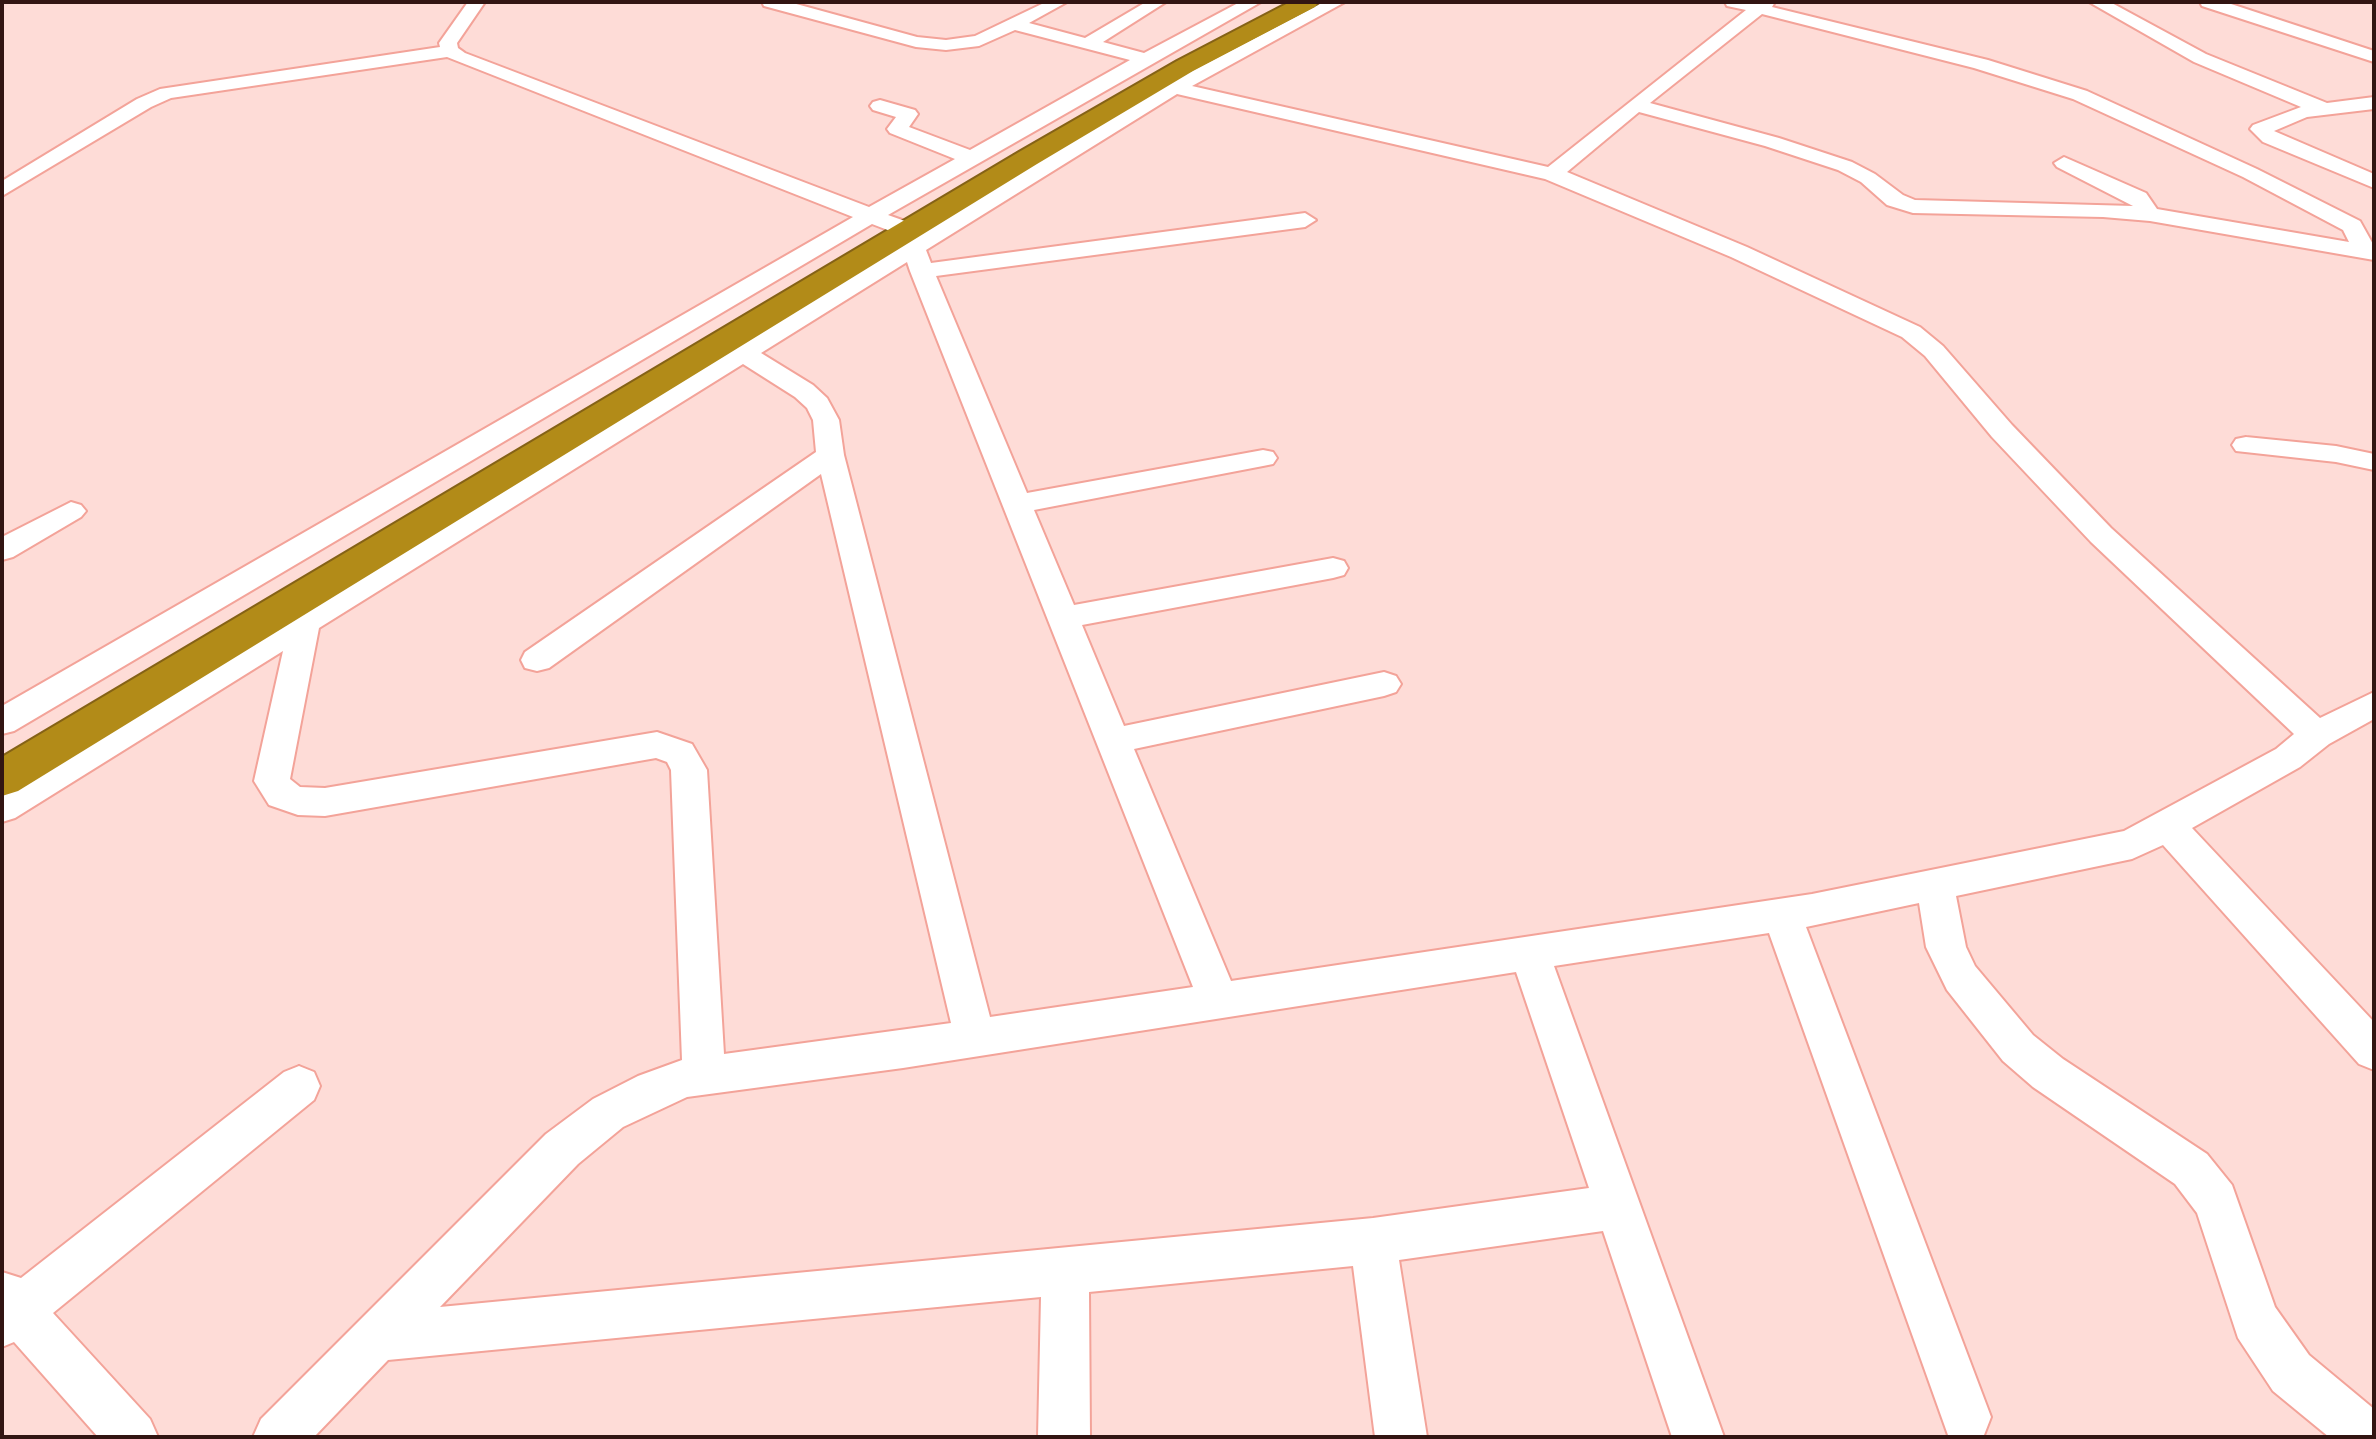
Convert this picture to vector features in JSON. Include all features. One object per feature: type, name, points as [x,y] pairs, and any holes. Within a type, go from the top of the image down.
[{"type":"highway","points":[[2,748],[900,237],[1154,68],[1282,2]]},
{"type":"highway","points":[[2,779],[1149,86],[1307,2]]},
{"type":"street","points":[[450,51],[448,43],[477,2]]},
{"type":"street","points":[[770,2],[934,45],[979,41],[1059,2]]},
{"type":"street","points":[[1087,44],[1158,2]]},
{"type":"street","points":[[2,808],[743,353],[900,237],[971,158],[1253,2]]},
{"type":"street","points":[[2,722],[1337,2]]},
{"type":"street","points":[[1733,2],[1761,5],[1981,64],[2080,95],[2250,173],[2352,226],[2370,252]]},
{"type":"street","points":[[2097,2],[2200,58],[2324,109]]},
{"type":"street","points":[[2208,2],[2374,57]]},
{"type":"street","points":[[1552,174],[1761,5]]},
{"type":"street","points":[[1012,24],[1146,59]]},
{"type":"street","points":[[2,190],[144,103],[167,93],[450,51],[900,237],[1305,220]]},
{"type":"street","points":[[1174,88],[1552,174],[1739,252],[1911,332],[1934,351],[2002,431],[2101,535],[2317,735]]},
{"type":"street","points":[[2374,103],[2290,115],[2260,129],[2270,138],[2374,182]]},
{"type":"street","points":[[1635,105],[1772,142],[1845,166],[1868,178],[1895,200],[1913,206],[2103,210],[2150,214],[2370,252]]},
{"type":"street","points":[[880,106],[908,114],[897,129],[971,158]]},
{"type":"street","points":[[2064,163],[2138,198],[2150,214]]},
{"type":"street","points":[[900,237],[1017,504],[1219,1001]]},
{"type":"street","points":[[743,353],[804,391],[818,404],[826,420],[830,455],[975,1038]]},
{"type":"street","points":[[2246,445],[2336,454],[2374,462]]},
{"type":"street","points":[[537,660],[830,455]]},
{"type":"street","points":[[1017,504],[1263,458]]},
{"type":"street","points":[[2,550],[71,511]]},
{"type":"street","points":[[1063,618],[1333,568]]},
{"type":"street","points":[[305,621],[272,781],[282,795],[298,801],[325,802],[657,745],[680,753],[689,770],[704,1076]]},
{"type":"street","points":[[1113,741],[1384,684]]},
{"type":"street","points":[[279,1437],[562,1149],[608,1113],[653,1090],[704,1076],[975,1038],[1782,915],[2132,844],[2288,758],[2317,735],[2374,704]]},
{"type":"street","points":[[2167,825],[2374,1051]]},
{"type":"street","points":[[1935,884],[1946,947],[1961,978],[1991,1018],[2018,1048],[2048,1073],[2191,1169],[2206,1185],[2216,1201],[2255,1321],[2291,1373],[2360,1434]]},
{"type":"street","points":[[1782,915],[1966,1417]]},
{"type":"street","points":[[1530,954],[1698,1437]]},
{"type":"street","points":[[132,1437],[7,1309],[299,1086]]},
{"type":"street","points":[[378,1337],[1373,1241],[1618,1206]]},
{"type":"street","points":[[1373,1241],[1401,1437]]},
{"type":"street","points":[[1064,1437],[1065,1270]]}]
